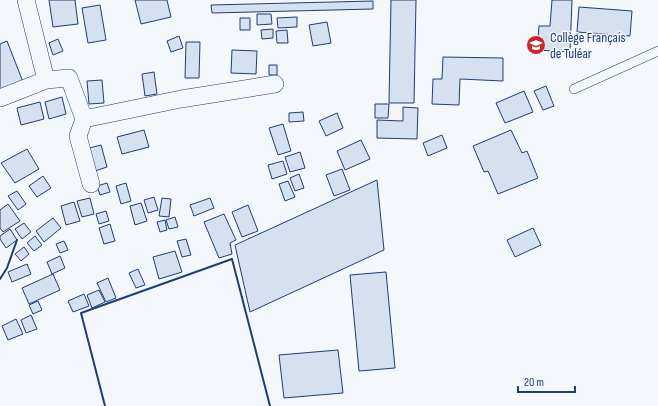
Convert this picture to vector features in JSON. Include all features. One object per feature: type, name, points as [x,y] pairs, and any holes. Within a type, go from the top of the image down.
[{"type":"street","points":[[26,0],[46,80]]},
{"type":"street","points":[[0,98],[46,80],[69,78],[84,119],[78,136],[91,184]]},
{"type":"street","points":[[84,119],[181,99],[275,84]]},
{"type":"lane","points":[[574,89],[658,51]]},
{"type":"building","points":[[49,0],[75,0],[78,24],[53,27]]},
{"type":"building","points":[[135,0],[167,0],[171,17],[141,24]]},
{"type":"building","points":[[391,0],[416,0],[414,103],[389,103]]},
{"type":"building","points":[[552,0],[572,0],[570,52],[537,50],[539,26],[550,26]]},
{"type":"building","points":[[373,1],[373,9],[212,13],[211,5]]},
{"type":"building","points":[[100,5],[106,40],[88,43],[82,8]]},
{"type":"building","points":[[579,7],[632,11],[630,36],[577,32]]},
{"type":"building","points":[[257,14],[271,14],[272,24],[257,25]]},
{"type":"building","points":[[297,17],[297,27],[278,28],[277,18]]},
{"type":"building","points":[[240,18],[250,18],[250,30],[240,30]]},
{"type":"building","points":[[327,22],[331,43],[313,46],[309,25]]},
{"type":"building","points":[[273,29],[273,38],[262,39],[261,30]]},
{"type":"building","points":[[287,30],[288,43],[277,43],[276,31]]},
{"type":"building","points":[[179,36],[183,48],[171,52],[167,41]]},
{"type":"building","points":[[58,39],[63,51],[53,55],[49,43]]},
{"type":"building","points":[[7,41],[23,82],[0,91],[0,44]]},
{"type":"building","points":[[186,42],[200,42],[199,78],[185,78]]},
{"type":"building","points":[[232,50],[257,51],[256,74],[231,73]]},
{"type":"building","points":[[443,57],[503,58],[503,81],[460,79],[459,105],[432,104],[433,79],[442,79]]},
{"type":"building","points":[[269,65],[277,65],[277,75],[269,75]]},
{"type":"building","points":[[154,72],[157,94],[145,96],[142,74]]},
{"type":"building","points":[[102,80],[104,103],[89,104],[87,81]]},
{"type":"building","points":[[546,86],[554,106],[543,110],[534,91]]},
{"type":"building","points":[[524,91],[533,112],[505,123],[496,103]]},
{"type":"building","points":[[62,97],[66,114],[49,119],[45,102]]},
{"type":"building","points":[[40,102],[44,119],[21,125],[17,108]]},
{"type":"building","points":[[375,104],[389,104],[388,118],[375,118]]},
{"type":"building","points":[[403,107],[418,108],[417,139],[377,138],[377,120],[403,121]]},
{"type":"building","points":[[303,112],[304,121],[289,122],[289,113]]},
{"type":"building","points":[[337,113],[343,128],[326,136],[319,121]]},
{"type":"building","points":[[283,124],[291,151],[278,155],[269,128]]},
{"type":"building","points":[[144,130],[149,147],[122,154],[117,137]]},
{"type":"building","points":[[511,130],[522,153],[527,151],[538,178],[498,194],[488,171],[484,172],[473,146]]},
{"type":"building","points":[[442,135],[447,148],[428,156],[423,143]]},
{"type":"building","points":[[361,140],[370,159],[345,170],[337,151]]},
{"type":"building","points":[[101,145],[107,167],[92,172],[85,149]]},
{"type":"building","points":[[27,149],[39,169],[15,183],[1,163]]},
{"type":"building","points":[[300,152],[305,168],[290,172],[285,157]]},
{"type":"building","points":[[283,161],[287,174],[272,179],[268,165]]},
{"type":"building","points":[[342,169],[350,190],[334,196],[326,175]]},
{"type":"building","points":[[299,174],[304,188],[295,191],[290,178]]},
{"type":"building","points":[[43,176],[51,188],[37,197],[29,186]]},
{"type":"building","points":[[377,180],[384,250],[250,312],[235,245]]},
{"type":"building","points":[[288,181],[295,197],[285,201],[279,184]]},
{"type":"building","points":[[107,183],[110,192],[100,195],[97,186]]},
{"type":"building","points":[[126,183],[131,201],[121,204],[116,186]]},
{"type":"building","points":[[17,191],[26,204],[18,210],[8,196]]},
{"type":"building","points":[[154,197],[158,210],[148,213],[144,200]]},
{"type":"building","points":[[90,198],[94,214],[82,217],[77,201]]},
{"type":"building","points":[[162,198],[171,199],[169,217],[159,216]]},
{"type":"building","points":[[210,198],[214,208],[194,216],[190,205]]},
{"type":"building","points":[[74,202],[80,221],[66,225],[61,206]]},
{"type":"building","points":[[141,203],[147,221],[135,225],[130,206]]},
{"type":"building","points":[[8,204],[20,221],[3,232],[0,228],[0,210]]},
{"type":"building","points":[[248,205],[258,231],[242,237],[232,212]]},
{"type":"building","points":[[106,211],[109,221],[99,224],[96,214]]},
{"type":"building","points":[[224,214],[236,240],[230,243],[232,254],[219,258],[204,222]]},
{"type":"building","points":[[175,217],[178,227],[169,229],[166,220]]},
{"type":"building","points":[[53,218],[61,228],[44,242],[36,231]]},
{"type":"building","points":[[165,220],[167,230],[160,232],[157,222]]},
{"type":"building","points":[[24,223],[31,232],[22,239],[15,229]]},
{"type":"building","points":[[110,224],[115,241],[104,244],[99,228]]},
{"type":"building","points":[[533,228],[541,245],[515,257],[507,240]]},
{"type":"building","points":[[10,229],[17,240],[6,248],[0,239],[0,236]]},
{"type":"building","points":[[35,236],[42,245],[34,251],[27,243]]},
{"type":"building","points":[[186,239],[191,255],[182,257],[177,241]]},
{"type":"building","points":[[64,241],[68,250],[60,253],[56,244]]},
{"type":"building","points":[[24,247],[29,254],[21,261],[15,254]]},
{"type":"building","points":[[175,251],[182,272],[159,279],[153,257]]},
{"type":"building","points":[[60,256],[65,268],[52,274],[47,262]]},
{"type":"building","points":[[27,264],[31,274],[12,282],[8,272]]},
{"type":"building","points":[[138,269],[145,285],[136,288],[129,273]]},
{"type":"building","points":[[386,272],[395,368],[359,371],[350,275]]},
{"type":"building","points":[[53,274],[60,290],[29,304],[22,288]]},
{"type":"building","points":[[108,278],[116,298],[106,302],[97,283]]},
{"type":"building","points":[[99,290],[105,302],[92,308],[87,295]]},
{"type":"building","points":[[84,294],[89,306],[73,312],[68,301]]},
{"type":"building","points":[[38,301],[42,310],[33,314],[29,305]]},
{"type":"building","points":[[31,315],[37,329],[26,333],[21,320]]},
{"type":"building","points":[[16,319],[23,334],[8,340],[2,326]]},
{"type":"building","points":[[338,350],[343,393],[284,398],[279,355]]},
{"type":"wall","points":[[0,279],[7,268],[17,240]]},
{"type":"wall","points":[[105,406],[81,313],[232,259],[270,406]]},
{"type":"place","name":"Collège Français de Tuléar","points":[[536,45]]}]
